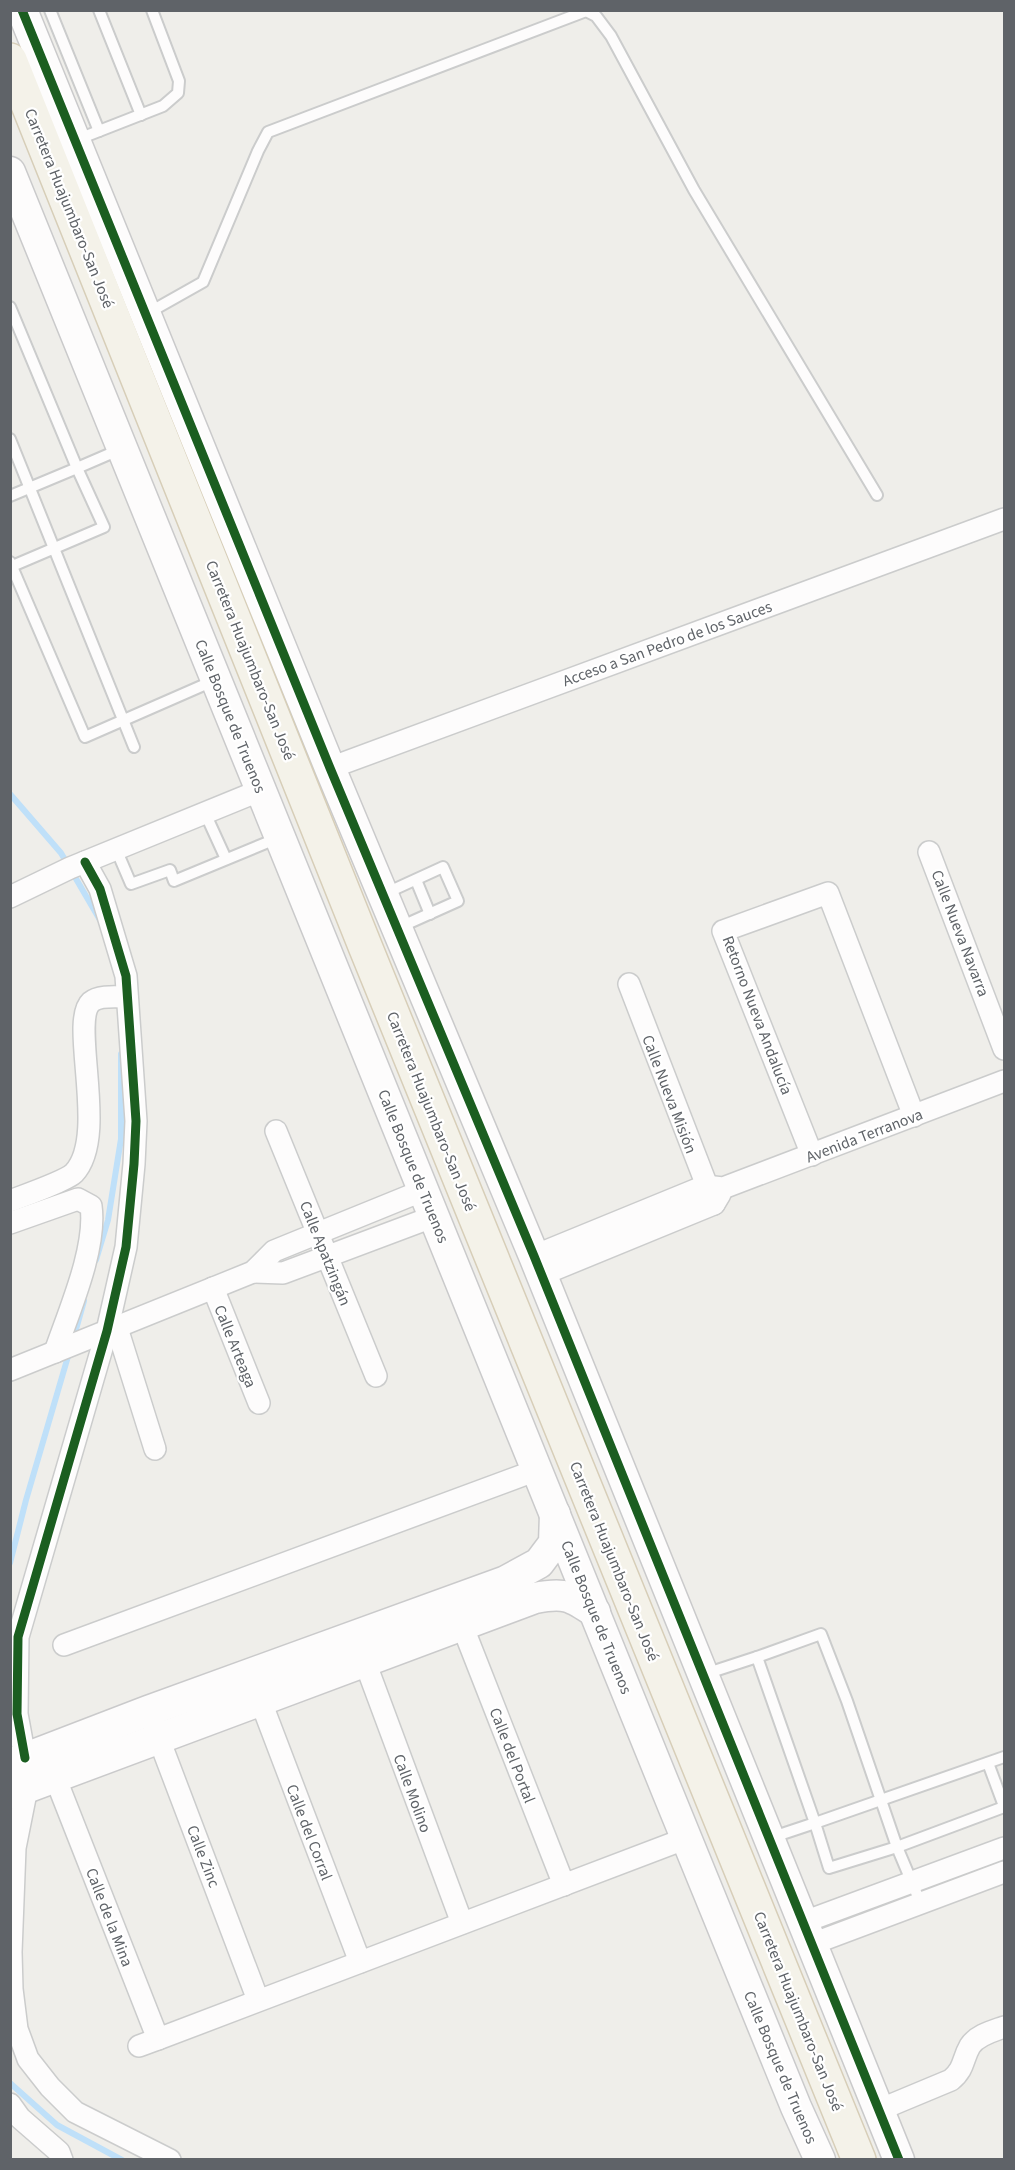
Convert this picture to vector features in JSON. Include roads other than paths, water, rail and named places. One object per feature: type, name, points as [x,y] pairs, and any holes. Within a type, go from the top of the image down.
[{"type":"main road","name":"Carretera Huajumbaro-San José","points":[[10,60],[365,946],[848,2133]]},
{"type":"street","points":[[22,10],[87,136],[144,315],[538,1265],[884,2122]]},
{"type":"street","name":"Calle Bosque de Truenos","points":[[12,180],[326,947],[796,2107],[819,2158]]},
{"type":"street","name":"Acceso a San Pedro de los Sauces","points":[[330,768],[1005,519]]},
{"type":"street","points":[[18,893],[78,865],[261,790]]},
{"type":"street","name":"Calle Nueva Navarra","points":[[929,852],[1005,1049]]},
{"type":"street","points":[[78,865],[100,889],[126,976],[125,997],[136,1121],[134,1164],[126,1247],[107,1332],[18,1637],[16,1714],[18,1776],[11,1952],[12,1989],[17,2029],[24,2049],[28,2059],[50,2087],[75,2112],[170,2160]]},
{"type":"street","name":"Retorno Nueva Andalucía","points":[[812,1155],[723,931],[828,893],[914,1116]]},
{"type":"street","points":[[326,947],[346,949],[365,946],[397,926]]},
{"type":"street","name":"Calle Nueva Misión","points":[[629,984],[714,1193]]},
{"type":"street","points":[[10,1201],[74,1174],[87,1151],[90,1088],[84,1051],[85,1014],[90,1003],[98,998],[125,997]]},
{"type":"street","points":[[385,1094],[399,1081],[416,1072],[436,1068],[457,1071]]},
{"type":"street","name":"Avenida Terranova","points":[[538,1265],[714,1193],[1005,1081]]},
{"type":"street","name":"Calle Apatzingán","points":[[276,1131],[376,1376]]},
{"type":"street","points":[[10,1223],[78,1199],[91,1206],[93,1222],[86,1257],[62,1350]]},
{"type":"street","points":[[253,1272],[274,1251],[318,1232],[430,1203]]},
{"type":"street","points":[[10,1370],[253,1272],[283,1272],[328,1257],[430,1203]]},
{"type":"street","name":"Calle Arteaga","points":[[213,1288],[260,1403]]},
{"type":"street","points":[[107,1332],[155,1449]]},
{"type":"street","points":[[64,1645],[537,1470]]},
{"type":"street","points":[[18,1776],[55,1777],[261,1702],[462,1625],[511,1593],[540,1563],[554,1543],[555,1514]]},
{"type":"street","points":[[18,1776],[148,1711],[511,1593],[573,1597],[596,1612]]},
{"type":"street","name":"Calle del Portal","points":[[462,1625],[564,1885]]},
{"type":"street","name":"Calle Molino","points":[[365,1662],[462,1923]]},
{"type":"street","name":"Calle del Corral","points":[[261,1702],[360,1962]]},
{"type":"street","name":"Calle Zinc","points":[[148,1711],[258,2000]]},
{"type":"street","points":[[668,1791],[688,1795],[709,1791],[726,1780],[738,1764]]},
{"type":"street","name":"Calle de la Mina","points":[[55,1777],[149,2042],[176,2034],[258,2000]]},
{"type":"street","points":[[258,2000],[687,1838]]},
{"type":"street","points":[[808,1933],[910,1882],[1005,1848]]},
{"type":"street","points":[[808,1933],[921,1904],[1005,1872]]},
{"type":"street","points":[[819,2158],[831,2141],[884,2122],[951,2080],[961,2072],[971,2044],[982,2035],[1005,2027]]},
{"type":"street","points":[[848,2133],[855,2098],[884,2122]]},
{"type":"street","points":[[10,2104],[20,2118],[59,2152],[62,2160]]},
{"type":"street","points":[[796,2107],[817,2110],[848,2133]]},
{"type":"lane","points":[[50,10],[87,136],[164,106],[178,93],[179,81],[152,10]]},
{"type":"lane","points":[[99,10],[141,115]]},
{"type":"lane","points":[[144,315],[202,282],[268,132],[586,11],[596,16],[610,36],[694,190],[877,495]]},
{"type":"lane","points":[[10,307],[104,527],[11,565],[85,737],[216,679]]},
{"type":"lane","points":[[10,439],[134,747]]},
{"type":"lane","points":[[10,496],[123,449]]},
{"type":"lane","points":[[205,813],[226,859]]},
{"type":"lane","points":[[116,849],[131,884],[170,870],[174,881],[281,837]]},
{"type":"lane","points":[[384,894],[443,867],[458,901],[397,926]]},
{"type":"lane","points":[[416,880],[430,914]]},
{"type":"lane","points":[[702,1676],[821,1635],[847,1701],[910,1882],[921,1904]]},
{"type":"lane","points":[[757,1656],[829,1868],[897,1847],[1005,1806],[987,1763]]},
{"type":"lane","points":[[769,1839],[1005,1757]]},
{"type":"waterway","points":[[10,794],[61,853],[100,920]]},
{"type":"waterway","points":[[96,1260],[108,1220],[121,1139],[121,1054]]},
{"type":"waterway","points":[[73,1340],[84,1301]]},
{"type":"waterway","points":[[10,1563],[69,1353]]},
{"type":"waterway","points":[[10,2083],[57,2125],[122,2160]]}]
